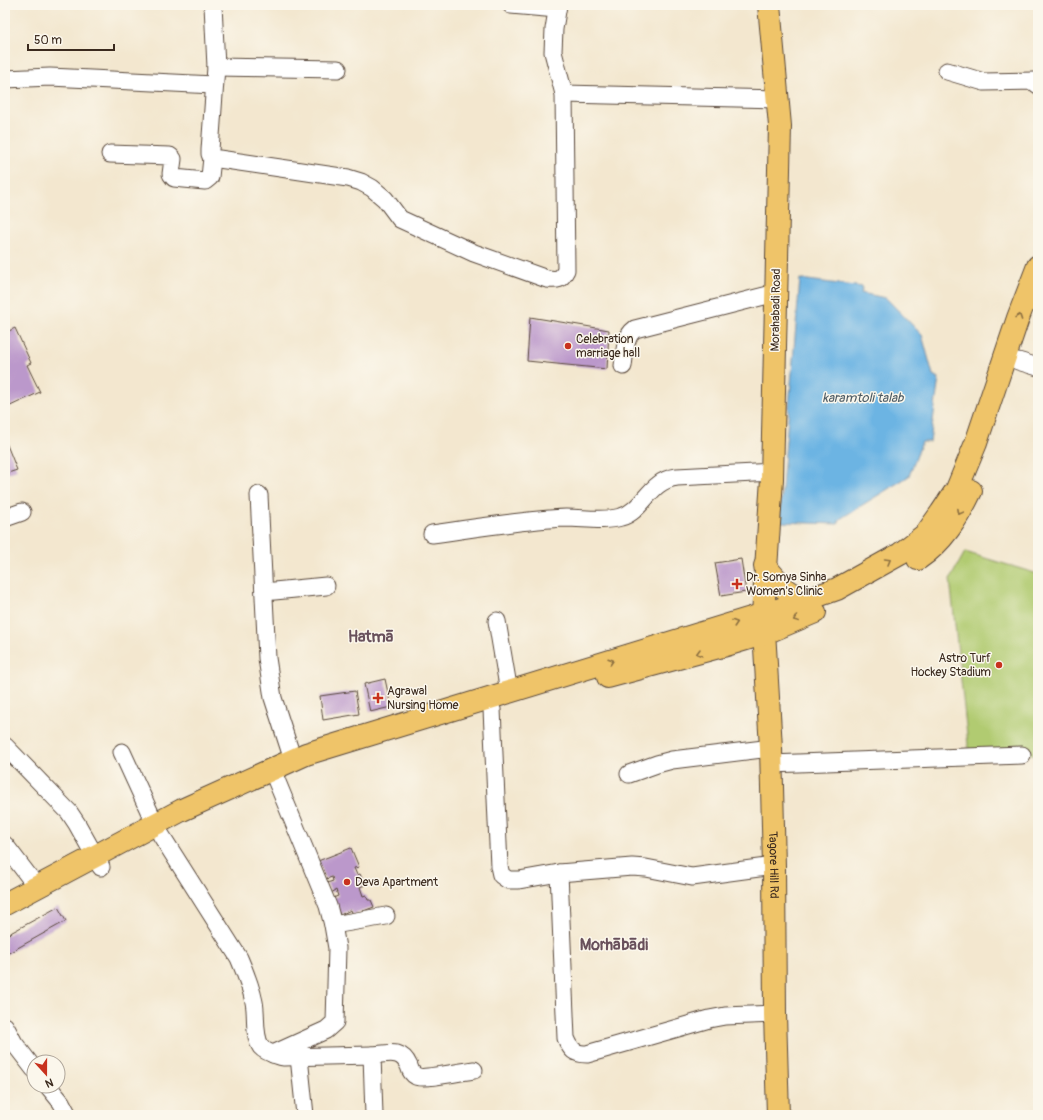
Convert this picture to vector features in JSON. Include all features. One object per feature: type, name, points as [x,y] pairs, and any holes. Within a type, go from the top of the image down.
[{"type":"main road","name":"Morahabadi Road","points":[[763,624],[765,566],[772,472],[780,126],[769,5]]},
{"type":"main road","points":[[5,917],[98,862],[158,829],[309,762],[492,709],[723,646],[804,600],[837,589],[900,554],[926,534],[942,513],[957,489],[976,443],[1018,318],[1038,266]]},
{"type":"main road","points":[[158,829],[182,810],[306,754],[509,692],[763,624],[838,602],[899,571],[923,556],[941,540],[955,521],[971,492],[1038,305]]},
{"type":"main road","points":[[765,566],[784,588],[804,600]]},
{"type":"main road","name":"Tagore Hill Rd","points":[[763,624],[774,866],[775,1014],[778,1115]]},
{"type":"main road","points":[[5,904],[37,886],[98,862]]},
{"type":"street","points":[[110,154],[170,156],[174,161],[171,174],[174,178],[205,181],[210,177],[212,158],[210,150],[216,67],[213,5]]},
{"type":"street","points":[[212,158],[348,178],[361,182],[372,188],[385,199],[400,219],[474,253],[547,279],[557,280],[563,276],[566,270],[564,94],[553,52],[554,29],[558,7],[511,5]]},
{"type":"street","points":[[216,67],[338,69]]},
{"type":"street","points":[[947,71],[984,82],[1034,81],[1038,85]]},
{"type":"street","points":[[5,79],[50,78],[214,85]]},
{"type":"street","points":[[564,94],[777,99]]},
{"type":"street","points":[[623,366],[627,337],[636,329],[776,293]]},
{"type":"street","points":[[1018,361],[1038,367]]},
{"type":"street","points":[[432,534],[567,518],[613,519],[629,514],[657,485],[667,479],[677,477],[772,472]]},
{"type":"street","points":[[259,495],[267,658],[273,698],[293,760]]},
{"type":"street","points":[[5,518],[22,512]]},
{"type":"street","points":[[264,592],[326,586]]},
{"type":"street","points":[[497,622],[509,692]]},
{"type":"street","points":[[492,709],[498,866],[501,875],[508,880],[519,880],[559,873],[632,867],[646,868],[692,877],[774,866]]},
{"type":"street","points":[[5,746],[69,812],[98,862]]},
{"type":"street","points":[[122,752],[158,829],[238,958],[248,978],[254,1002],[257,1038],[262,1048],[283,1057],[400,1054],[405,1058],[411,1072],[416,1076],[426,1077],[474,1070]]},
{"type":"street","points":[[629,774],[672,760],[770,756],[1022,755]]},
{"type":"street","points":[[273,1054],[326,1030],[335,1022],[337,948],[328,906],[275,777]]},
{"type":"street","points":[[5,845],[37,886]]},
{"type":"street","points":[[559,873],[566,1038],[570,1048],[578,1054],[587,1054],[709,1019],[726,1016],[775,1014]]},
{"type":"street","points":[[333,925],[386,916]]},
{"type":"street","points":[[5,1026],[14,1043],[26,1059]]},
{"type":"street","points":[[372,1055],[374,1115]]},
{"type":"street","points":[[299,1057],[305,1115]]},
{"type":"street","points":[[54,1094],[68,1115]]},
{"type":"green space","name":"Astro Turf Hockey Stadium","points":[[965,552],[1038,574],[1038,755],[1006,751],[969,754],[950,579]]},
{"type":"water","name":"karamtoli talab","points":[[800,279],[863,287],[861,293],[886,298],[922,335],[933,375],[939,378],[930,442],[922,442],[909,476],[840,519],[838,524],[779,522]]},
{"type":"building","name":"Celebration marriage hall","points":[[530,317],[609,330],[607,369],[527,361]]},
{"type":"building","points":[[15,328],[31,363],[27,365],[40,392],[6,408],[5,333]]},
{"type":"building","points":[[5,440],[17,470],[5,474]]},
{"type":"building","points":[[741,559],[746,592],[721,596],[715,563]]},
{"type":"building","points":[[385,679],[391,707],[370,712],[364,684]]},
{"type":"building","points":[[355,691],[359,714],[323,720],[320,696]]},
{"type":"building","name":"Deva Apartment","points":[[351,848],[359,867],[354,868],[357,875],[360,874],[365,885],[360,887],[363,896],[366,895],[368,900],[371,900],[374,907],[353,915],[351,910],[340,915],[333,898],[338,896],[336,890],[331,893],[327,883],[333,881],[332,877],[326,879],[318,861]]},
{"type":"building","points":[[58,907],[66,921],[5,955],[5,936]]},
{"type":"place","name":"Celebration marriage hall","points":[[568,346]]},
{"type":"place","name":"Dr. Somya Sinha Women's Clinic","points":[[737,584]]},
{"type":"place","name":"Astro Turf Hockey Stadium","points":[[999,665]]},
{"type":"place","name":"Agrawal Nursing Home","points":[[378,698]]},
{"type":"place","name":"Deva Apartment","points":[[347,882]]},
{"type":"district","name":"Hatmā","points":[[371,637]]},
{"type":"district","name":"Morhābādi","points":[[614,945]]}]
